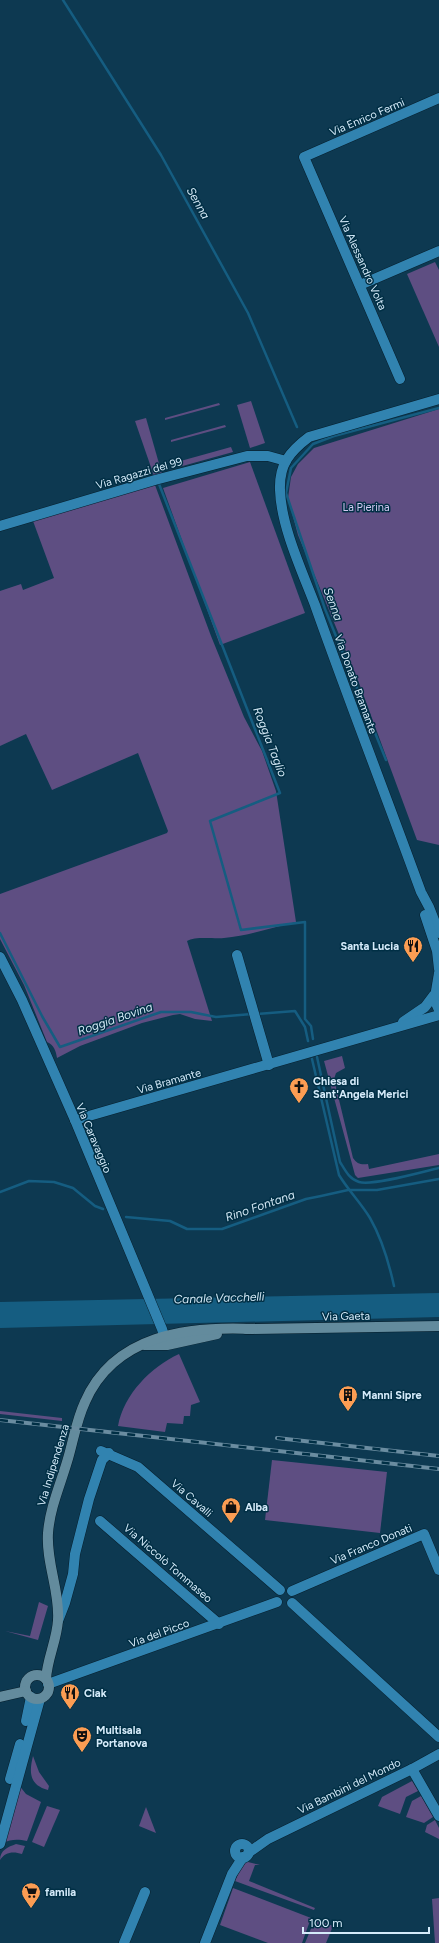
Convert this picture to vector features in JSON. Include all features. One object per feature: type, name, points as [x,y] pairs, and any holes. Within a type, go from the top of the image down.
[{"type":"main road","name":"Via Gaeta","points":[[164,1337],[214,1329],[439,1326]]},
{"type":"main road","name":"Via Gaeta","points":[[164,1337],[222,1333],[253,1329]]},
{"type":"main road","name":"Via Indipendenza","points":[[47,1682],[47,1668],[58,1621],[58,1608],[48,1545],[52,1509],[81,1411],[89,1393],[104,1371],[121,1355],[132,1349],[164,1337]]},
{"type":"main road","name":"Via Indipendenza","points":[[34,1676],[41,1666],[58,1608]]},
{"type":"main road","points":[[0,1697],[32,1696],[48,1692],[47,1682],[42,1676],[34,1676],[26,1683],[32,1696]]},
{"type":"street","name":"Via Enrico Fermi","points":[[304,157],[439,98]]},
{"type":"street","name":"Via Alessandro Volta","points":[[304,157],[400,379]]},
{"type":"street","points":[[360,285],[439,251]]},
{"type":"street","name":"Via Donato Bramante","points":[[439,400],[309,437],[292,449],[286,461],[280,489],[282,515],[421,892],[429,907],[439,933]]},
{"type":"street","name":"Via Ragazzi del 99","points":[[0,526],[167,476],[247,456],[268,456],[286,461]]},
{"type":"street","name":"Via Donato Bramante","points":[[421,892],[424,910],[437,951],[439,969]]},
{"type":"street","points":[[237,955],[269,1065]]},
{"type":"street","name":"Via Caravaggio","points":[[0,957],[22,1000],[74,1120],[150,1300],[164,1337]]},
{"type":"street","points":[[439,973],[434,1004],[439,1010]]},
{"type":"street","name":"Via Bramante","points":[[391,1030],[425,1007],[437,992]]},
{"type":"street","name":"Via Bramante","points":[[74,1120],[439,1015]]},
{"type":"street","name":"Via Cavalli","points":[[105,1452],[138,1467],[280,1590]]},
{"type":"street","name":"Via Indipendenza","points":[[58,1621],[73,1574],[76,1548],[89,1499],[105,1452]]},
{"type":"street","name":"Via Niccolò Tommaseo","points":[[100,1521],[219,1624]]},
{"type":"street","name":"Via Franco Donati","points":[[292,1591],[424,1534],[439,1570]]},
{"type":"street","points":[[285,1588],[292,1591],[294,1596],[292,1603],[284,1606],[277,1602],[276,1594],[285,1588]]},
{"type":"street","name":"Via del Picco","points":[[47,1682],[219,1624],[277,1602]]},
{"type":"street","points":[[292,1603],[439,1737]]},
{"type":"street","points":[[0,1817],[32,1696]]},
{"type":"street","points":[[0,1844],[32,1696]]},
{"type":"street","name":"Via Bambini del Mondo","points":[[205,1943],[242,1851],[412,1769],[439,1754]]},
{"type":"street","points":[[412,1769],[439,1816]]},
{"type":"street","points":[[124,1943],[145,1892]]},
{"type":"green space","points":[[435,262],[439,270],[439,347],[407,274]]},
{"type":"green space","points":[[251,401],[265,443],[250,448],[237,405]]},
{"type":"green space","points":[[219,403],[220,405],[165,420],[165,418]]},
{"type":"green space","name":"La Pierina","points":[[439,409],[439,845],[417,840],[359,683],[298,535],[288,498],[291,477],[298,464],[314,448]]},
{"type":"green space","points":[[146,418],[162,474],[154,476],[135,421]]},
{"type":"green space","points":[[225,425],[226,427],[171,442],[171,440]]},
{"type":"green space","points":[[231,447],[233,452],[179,467],[177,462]]},
{"type":"green space","points":[[250,462],[305,613],[220,645],[163,488]]},
{"type":"green space","points":[[155,485],[211,636],[244,717],[262,751],[276,791],[296,922],[242,935],[224,938],[190,939],[187,941],[212,1021],[195,1019],[180,1014],[173,1015],[142,1023],[80,1046],[57,1058],[54,1048],[47,1042],[24,985],[0,939],[0,894],[167,833],[168,831],[138,753],[52,790],[26,734],[0,746],[0,591],[21,584],[23,590],[54,578],[33,521]]},
{"type":"green space","points":[[342,1056],[345,1068],[336,1073],[334,1079],[353,1158],[356,1162],[359,1164],[368,1164],[369,1169],[439,1154],[439,1165],[358,1178],[355,1175],[324,1061]]},
{"type":"green space","points":[[179,1354],[200,1402],[191,1405],[190,1416],[184,1416],[183,1424],[167,1423],[165,1432],[118,1426],[126,1403],[140,1383],[158,1366]]},
{"type":"green space","points":[[0,1411],[62,1418],[62,1421],[0,1414]]},
{"type":"green space","points":[[272,1460],[387,1472],[380,1533],[265,1520]]},
{"type":"green space","points":[[39,1602],[48,1606],[38,1640],[5,1631],[30,1636]]},
{"type":"green space","points":[[33,1756],[39,1772],[49,1786],[48,1790],[37,1785],[32,1777],[31,1767]]},
{"type":"green space","points":[[412,1781],[418,1791],[406,1797],[400,1814],[378,1806],[382,1797]]},
{"type":"green space","points":[[18,1784],[26,1794],[41,1802],[27,1841],[15,1840],[3,1843]]},
{"type":"green space","points":[[421,1796],[433,1817],[424,1823],[406,1817],[412,1801]]},
{"type":"green space","points":[[47,1806],[60,1810],[44,1847],[32,1842]]},
{"type":"green space","points":[[146,1807],[156,1833],[139,1826]]},
{"type":"green space","points":[[435,1820],[439,1828],[439,1839],[425,1832],[427,1825]]},
{"type":"green space","points":[[16,1844],[25,1846],[22,1854],[10,1853],[4,1855],[0,1860],[3,1851]]},
{"type":"green space","points":[[248,1862],[260,1865],[255,1865],[249,1881],[315,1908],[314,1910],[235,1881],[243,1864]]},
{"type":"green space","points":[[233,1888],[311,1918],[302,1943],[268,1943],[220,1925]]},
{"type":"green space","points":[[439,1898],[439,1943],[435,1943],[432,1899]]},
{"type":"green space","points":[[315,1919],[333,1926],[326,1943],[305,1943]]},
{"type":"water","name":"Canale Vacchelli","points":[[439,1293],[439,1317],[0,1328],[0,1302]]},
{"type":"waterway","name":"Senna","points":[[63,0],[161,155],[248,313],[297,427]]},
{"type":"waterway","name":"Senna","points":[[386,760],[325,609],[286,493],[291,468],[313,444],[334,436],[439,408]]},
{"type":"waterway","name":"Roggia Taglio","points":[[159,484],[280,793],[210,821],[241,930],[305,922],[305,1019],[311,1026],[313,1039]]},
{"type":"waterway","name":"Roggia Bovina","points":[[0,933],[42,1016],[60,1047],[161,1012],[191,1012],[216,1017],[252,1014]]},
{"type":"waterway","name":"Roggia Bovina","points":[[257,1014],[295,1011],[305,1027],[308,1041]]},
{"type":"waterway","name":"Roggia Taglio","points":[[317,1057],[340,1162],[350,1176],[356,1181],[366,1183],[398,1178],[439,1168]]},
{"type":"waterway","name":"Roggia Bovina","points":[[312,1059],[339,1175],[370,1218],[378,1234],[385,1251],[394,1286]]},
{"type":"waterway","name":"Rino Fontana","points":[[126,1217],[170,1221],[187,1229],[222,1229],[306,1199],[348,1190],[377,1190],[439,1179]]},
{"type":"waterway","name":"Rino Fontana","points":[[0,1192],[29,1181],[54,1182],[73,1188],[95,1206],[103,1209]]},
{"type":"railway","points":[[0,1420],[439,1469]]},
{"type":"railway","points":[[277,1438],[439,1456]]},
{"type":"place","name":"Santa Lucia","points":[[413,963]]},
{"type":"place","name":"Chiesa di Sant'Angela Merici","points":[[299,1104]]},
{"type":"place","name":"Manni Sipre","points":[[348,1412]]},
{"type":"place","name":"Alba","points":[[231,1524]]},
{"type":"place","name":"Ciak","points":[[70,1710]]},
{"type":"place","name":"Multisala Portanova","points":[[82,1753]]},
{"type":"place","name":"famila","points":[[31,1909]]}]
